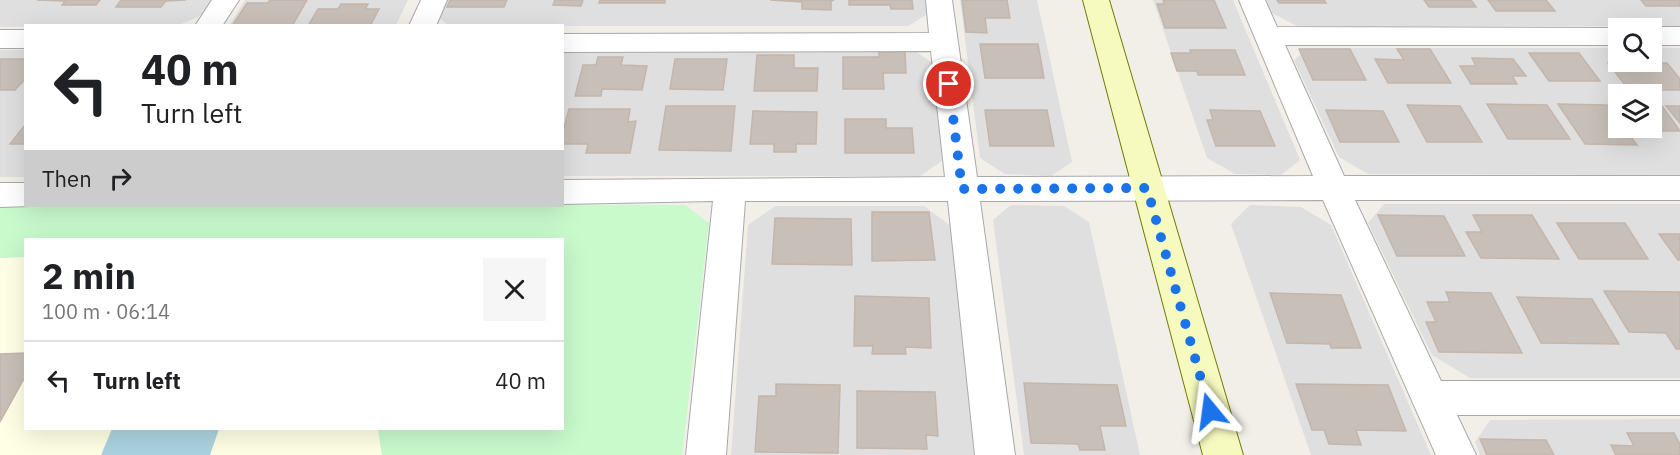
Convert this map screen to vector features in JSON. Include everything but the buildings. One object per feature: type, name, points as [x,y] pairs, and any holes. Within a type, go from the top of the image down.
[{"type":"street","points":[[209,24],[226,0]]},
{"type":"street","points":[[423,24],[434,0]]},
{"type":"street","points":[[939,0],[994,455]]},
{"type":"street","points":[[1096,0],[1223,455]]},
{"type":"street","points":[[1252,0],[1334,189],[1456,455]]},
{"type":"street","points":[[1268,36],[1608,36]]},
{"type":"street","points":[[1662,36],[1680,36]]},
{"type":"street","points":[[0,39],[24,39]]},
{"type":"street","points":[[564,43],[943,42]]},
{"type":"street","points":[[564,192],[730,189],[1680,188]]},
{"type":"street","points":[[706,455],[730,189]]},
{"type":"street","points":[[0,195],[24,195]]},
{"type":"street","points":[[1431,398],[1680,398]]},
{"type":"shaded area","points":[[0,0],[212,0],[202,15],[181,24],[24,24],[24,27],[0,27]]},
{"type":"shaded area","points":[[245,0],[408,0],[396,24],[230,24]]},
{"type":"shaded area","points":[[440,0],[928,0],[929,13],[908,26],[446,24],[434,14]]},
{"type":"shaded area","points":[[960,0],[1037,0],[1072,162],[1051,176],[1005,174],[980,158]]},
{"type":"shaded area","points":[[1153,0],[1233,0],[1300,160],[1281,175],[1235,174],[1207,158]]},
{"type":"shaded area","points":[[1266,0],[1680,0],[1680,26],[1662,26],[1662,18],[1608,18],[1608,26],[1297,26],[1272,13]]},
{"type":"shaded area","points":[[1309,48],[1608,48],[1608,72],[1662,72],[1662,48],[1680,48],[1680,175],[1368,174],[1339,157],[1294,60]]},
{"type":"shaded area","points":[[564,49],[912,49],[934,64],[942,161],[920,176],[564,176]]},
{"type":"shaded area","points":[[0,50],[24,50],[24,177],[0,177]]},
{"type":"shaded area","points":[[1384,204],[1680,204],[1680,378],[1470,378],[1432,355],[1368,223]]},
{"type":"shaded area","points":[[1011,205],[1064,206],[1089,222],[1140,455],[1024,455],[993,220]]},
{"type":"shaded area","points":[[1250,205],[1301,207],[1331,225],[1431,455],[1311,455],[1231,224]]},
{"type":"shaded area","points":[[775,206],[924,206],[951,226],[974,455],[731,455],[748,225]]},
{"type":"shaded area","points":[[24,257],[24,430],[378,430],[382,455],[0,455],[0,258]]},
{"type":"shaded area","points":[[1680,419],[1680,455],[1480,455],[1475,442],[1490,420]]},
{"type":"green space","points":[[0,204],[24,204],[24,207],[685,205],[709,223],[682,455],[382,455],[378,430],[564,430],[564,238],[24,238],[24,257],[0,258]]},
{"type":"water","points":[[112,430],[219,430],[210,455],[101,455]]},
{"type":"route","points":[[949,84],[962,189],[1147,188],[1210,411]]}]
